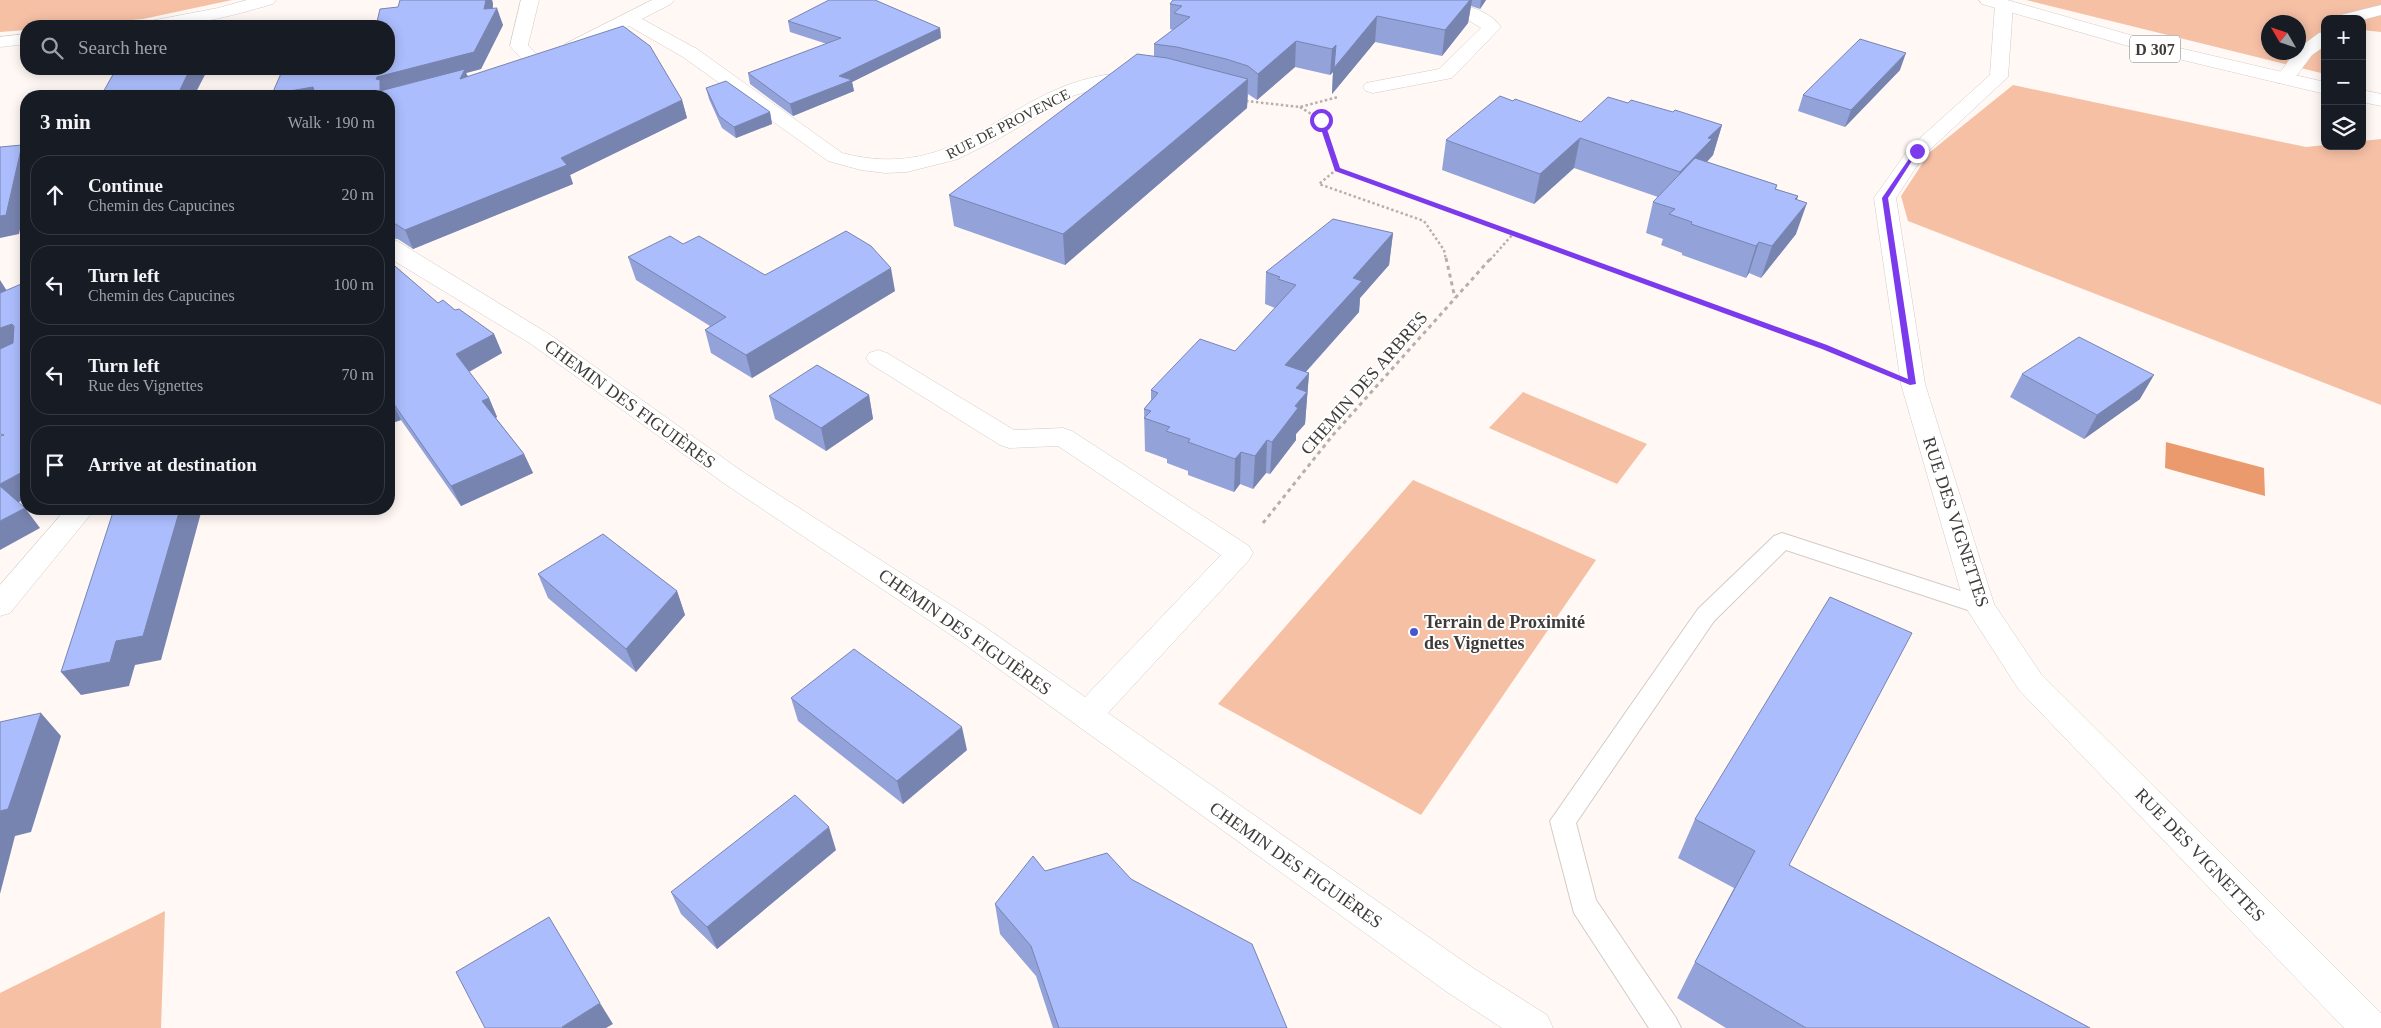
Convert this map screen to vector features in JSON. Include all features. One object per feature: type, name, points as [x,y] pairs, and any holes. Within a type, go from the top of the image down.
[{"type":"street","points":[[182,20],[220,13],[266,0]]},
{"type":"street","points":[[530,0],[519,46],[535,62]]},
{"type":"street","points":[[516,67],[535,62],[587,41],[665,0]]},
{"type":"street","points":[[1373,87],[1445,74],[1492,28],[1469,12],[1422,0]]},
{"type":"street","name":"D 307","points":[[1996,2],[2142,45],[2321,87]]},
{"type":"street","name":"RUE DES VIGNETTES","points":[[1996,2],[1999,77],[1917,151],[1885,198],[1913,384],[1980,606],[2030,682],[2370,1028]]},
{"type":"street","points":[[2362,15],[2381,10]]},
{"type":"street","name":"RUE DE PROVENCE","points":[[630,19],[690,53],[835,157],[860,166],[906,168],[941,159],[988,137],[1063,93],[1103,80],[1152,76],[1161,78]]},
{"type":"street","points":[[2284,80],[2306,51],[2321,39]]},
{"type":"street","points":[[0,42],[20,40]]},
{"type":"street","points":[[2366,97],[2381,100]]},
{"type":"street","name":"CHEMIN DES FIGUIÈRES","points":[[395,257],[540,339],[734,478],[971,633],[1460,980],[1534,1028]]},
{"type":"street","points":[[878,358],[1009,439],[1063,436],[1239,553],[1086,716]]},
{"type":"street","points":[[0,605],[76,515]]},
{"type":"lane","points":[[1666,1028],[1584,904],[1562,821],[1706,614],[1782,541],[1980,606]]},
{"type":"path","points":[[1245,101],[1300,107],[1373,87]]},
{"type":"path","points":[[1300,107],[1321,120],[1337,169]]},
{"type":"path","points":[[1337,169],[1824,347],[1913,384]]},
{"type":"path","points":[[1337,169],[1319,184],[1424,222],[1444,250],[1455,299]]},
{"type":"path","name":"CHEMIN DES ARBRES","points":[[1239,553],[1333,435],[1513,234]]},
{"type":"shaded area","points":[[0,0],[232,0],[143,19],[20,20],[20,30],[0,32]]},
{"type":"shaded area","points":[[2026,0],[2381,0],[2381,32],[2366,30],[2366,15],[2321,15],[2321,73],[2268,60],[2306,60],[2306,15],[2261,15],[2261,58]]},
{"type":"shaded area","points":[[2013,85],[2306,147],[2321,145],[2321,150],[2366,150],[2366,141],[2381,139],[2381,405],[1908,221],[1901,196],[1930,152]]},
{"type":"shaded area","points":[[1523,392],[1647,444],[1617,484],[1489,428]]},
{"type":"shaded area","points":[[2166,442],[2264,468],[2265,496],[2165,468]]},
{"type":"shaded area","name":"Terrain de Proximité des Vignettes","points":[[1413,480],[1596,560],[1421,815],[1218,704]]},
{"type":"shaded area","points":[[165,911],[161,1028],[0,1028],[0,993]]},
{"type":"building","points":[[400,0],[486,0],[484,9],[497,8],[474,52],[395,72],[395,20],[377,20],[380,9],[398,7]]},
{"type":"building","points":[[829,0],[875,0],[940,28],[839,76],[852,80],[790,104],[748,73],[841,38],[788,21]]},
{"type":"building","points":[[1173,0],[1470,0],[1445,30],[1377,16],[1334,68],[1336,45],[1332,49],[1296,41],[1258,74],[1248,66],[1226,59],[1177,47],[1154,44],[1190,17],[1174,13],[1182,6],[1170,4]]},
{"type":"building","points":[[623,26],[650,46],[682,100],[561,158],[567,165],[405,230],[395,224],[395,90],[384,90],[465,69],[460,79]]},
{"type":"building","points":[[1860,39],[1906,53],[1851,110],[1803,95]]},
{"type":"building","points":[[1137,54],[1167,58],[1248,79],[1063,234],[949,195]]},
{"type":"building","points":[[113,75],[187,75],[180,90],[104,90]]},
{"type":"building","points":[[280,75],[385,75],[376,79],[380,80],[380,90],[314,90],[313,87],[295,90],[274,90]]},
{"type":"building","points":[[726,81],[770,112],[734,127],[719,116],[706,88]]},
{"type":"building","points":[[1500,96],[1513,101],[1515,99],[1581,122],[1608,97],[1628,103],[1631,100],[1673,112],[1675,110],[1722,125],[1708,138],[1712,139],[1680,172],[1580,138],[1540,174],[1446,140]]},
{"type":"building","points":[[20,145],[20,154],[6,215],[0,216],[0,147]]},
{"type":"building","points":[[1695,158],[1777,185],[1775,189],[1798,196],[1795,199],[1807,203],[1772,246],[1759,242],[1756,246],[1691,224],[1692,222],[1669,214],[1675,209],[1653,202]]},
{"type":"building","points":[[1333,219],[1393,233],[1353,278],[1362,281],[1285,365],[1309,373],[1296,388],[1307,392],[1295,406],[1298,408],[1272,442],[1267,440],[1255,456],[1241,452],[1235,459],[1188,442],[1190,439],[1166,431],[1170,427],[1144,418],[1151,411],[1144,409],[1158,393],[1151,390],[1200,339],[1235,351],[1296,285],[1278,279],[1280,277],[1266,272]]},
{"type":"building","points":[[846,231],[871,246],[891,268],[746,355],[705,330],[726,317],[628,257],[670,236],[683,244],[699,236],[765,275]]},
{"type":"building","points":[[395,266],[438,303],[443,300],[455,310],[459,309],[494,334],[456,354],[489,398],[482,401],[524,454],[451,486],[395,406]]},
{"type":"building","points":[[20,285],[20,473],[0,484],[0,436],[4,435],[0,434],[0,349],[13,343],[14,326],[12,324],[0,328],[0,293]]},
{"type":"building","points":[[2079,337],[2154,375],[2097,415],[2022,374]]},
{"type":"building","points":[[817,365],[869,395],[821,428],[769,396]]},
{"type":"building","points":[[0,486],[20,504],[20,511],[0,521]]},
{"type":"building","points":[[112,515],[178,515],[143,636],[116,641],[110,662],[61,672]]},
{"type":"building","points":[[603,534],[677,591],[626,649],[538,574]]},
{"type":"building","points":[[1830,597],[1912,633],[1789,865],[2090,1028],[1806,1028],[1695,962],[1755,851],[1695,819]]},
{"type":"building","points":[[854,649],[962,727],[897,781],[791,698]]},
{"type":"building","points":[[41,713],[8,809],[0,811],[0,722]]},
{"type":"building","points":[[795,795],[829,827],[707,927],[671,892]]},
{"type":"building","points":[[1107,853],[1131,879],[1252,944],[1287,1028],[1059,1028],[1031,946],[995,904],[1033,856],[1045,871]]},
{"type":"building","points":[[549,917],[600,1003],[563,1028],[485,1028],[456,972]]},
{"type":"place","name":"Terrain de Proximité des Vignettes","points":[[1414,632]]},
{"type":"route","points":[[1321,120],[1337,169],[1824,347],[1913,384],[1885,198],[1917,151]]}]
